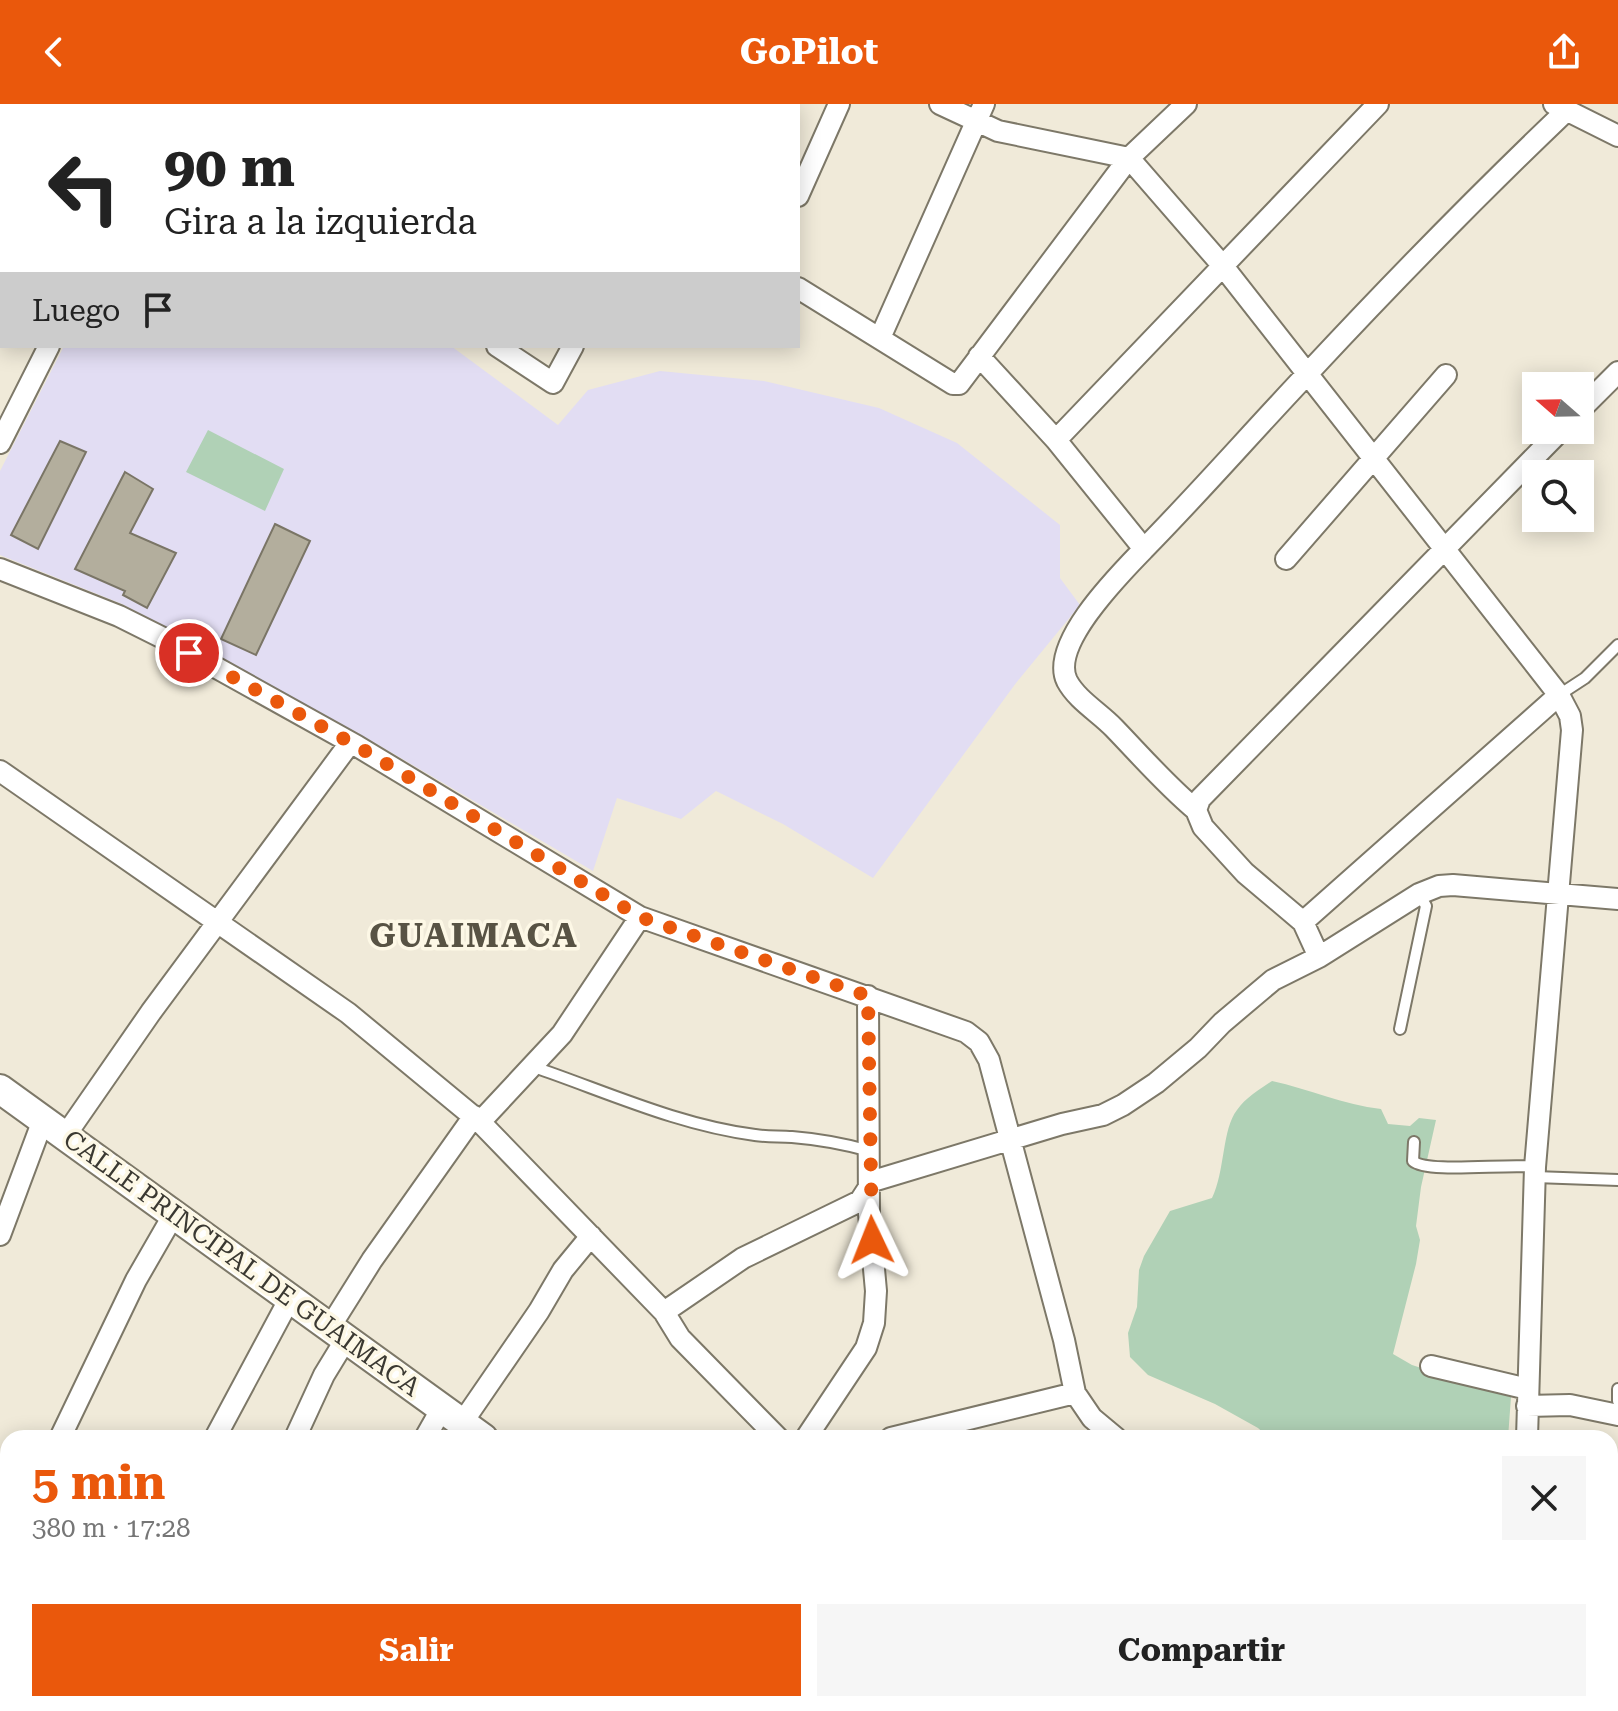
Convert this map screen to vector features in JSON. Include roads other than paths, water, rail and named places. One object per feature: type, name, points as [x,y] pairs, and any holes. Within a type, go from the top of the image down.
[{"type":"main road","name":"CALLE PRINCIPAL DE GUAIMACA","points":[[0,1089],[463,1423]]},
{"type":"street","points":[[800,192],[839,104]]},
{"type":"street","points":[[940,104],[980,113],[1004,133],[1129,158],[1222,265],[1559,695],[1570,716],[1572,730],[1535,1172],[1527,1430]]},
{"type":"street","points":[[800,289],[957,385],[1129,158],[1186,104]]},
{"type":"street","points":[[1056,440],[1378,104]]},
{"type":"street","points":[[1319,957],[1303,922],[1245,873],[1203,827],[1196,810],[1174,792],[1077,694],[1064,673],[1068,653],[1086,614],[1097,599],[1563,106],[1618,136]]},
{"type":"street","points":[[880,338],[980,113]]},
{"type":"street","points":[[0,443],[48,348]]},
{"type":"street","points":[[500,348],[553,383],[572,348]]},
{"type":"street","points":[[979,356],[1056,440],[1144,549]]},
{"type":"street","points":[[1594,396],[1618,372]]},
{"type":"street","points":[[1286,559],[1446,375]]},
{"type":"street","points":[[1196,810],[1200,799],[1547,444]]},
{"type":"street","points":[[0,569],[119,616],[163,638],[350,743],[640,917],[947,1023],[979,1042],[989,1060],[1064,1340],[1075,1393],[1092,1418],[1106,1430]]},
{"type":"street","points":[[1303,922],[1559,695]]},
{"type":"street","points":[[0,1235],[54,1128],[151,1012],[350,743]]},
{"type":"street","points":[[0,771],[348,1013],[477,1119],[664,1312],[680,1338],[770,1430]]},
{"type":"street","points":[[664,1312],[743,1258],[860,1201],[873,1181],[1103,1115],[1123,1105],[1188,1057],[1273,980],[1319,957],[1419,894],[1439,886],[1453,885],[1618,899]]},
{"type":"street","points":[[299,1430],[372,1260],[477,1119],[534,1067],[562,1034],[640,917]]},
{"type":"street","points":[[811,1430],[866,1348],[874,1323],[876,1291],[869,1214],[868,996]]},
{"type":"street","points":[[64,1430],[136,1280],[174,1214]]},
{"type":"street","points":[[463,1423],[563,1270],[591,1236]]},
{"type":"street","points":[[219,1430],[290,1298]]},
{"type":"street","points":[[1431,1366],[1527,1398],[1618,1415]]},
{"type":"street","points":[[924,1430],[1075,1393]]},
{"type":"lane","points":[[1559,695],[1585,678],[1618,645]]},
{"type":"lane","points":[[1400,1029],[1426,906],[1419,894]]},
{"type":"lane","points":[[534,1067],[617,1095],[651,1111],[756,1135],[792,1137],[870,1151]]},
{"type":"lane","points":[[1414,1142],[1413,1161],[1417,1165],[1437,1168],[1522,1165],[1535,1172],[1618,1180]]},
{"type":"lane","points":[[1618,1389],[1618,1401]]},
{"type":"district","name":"GUAIMACA","points":[[474,935]]}]
